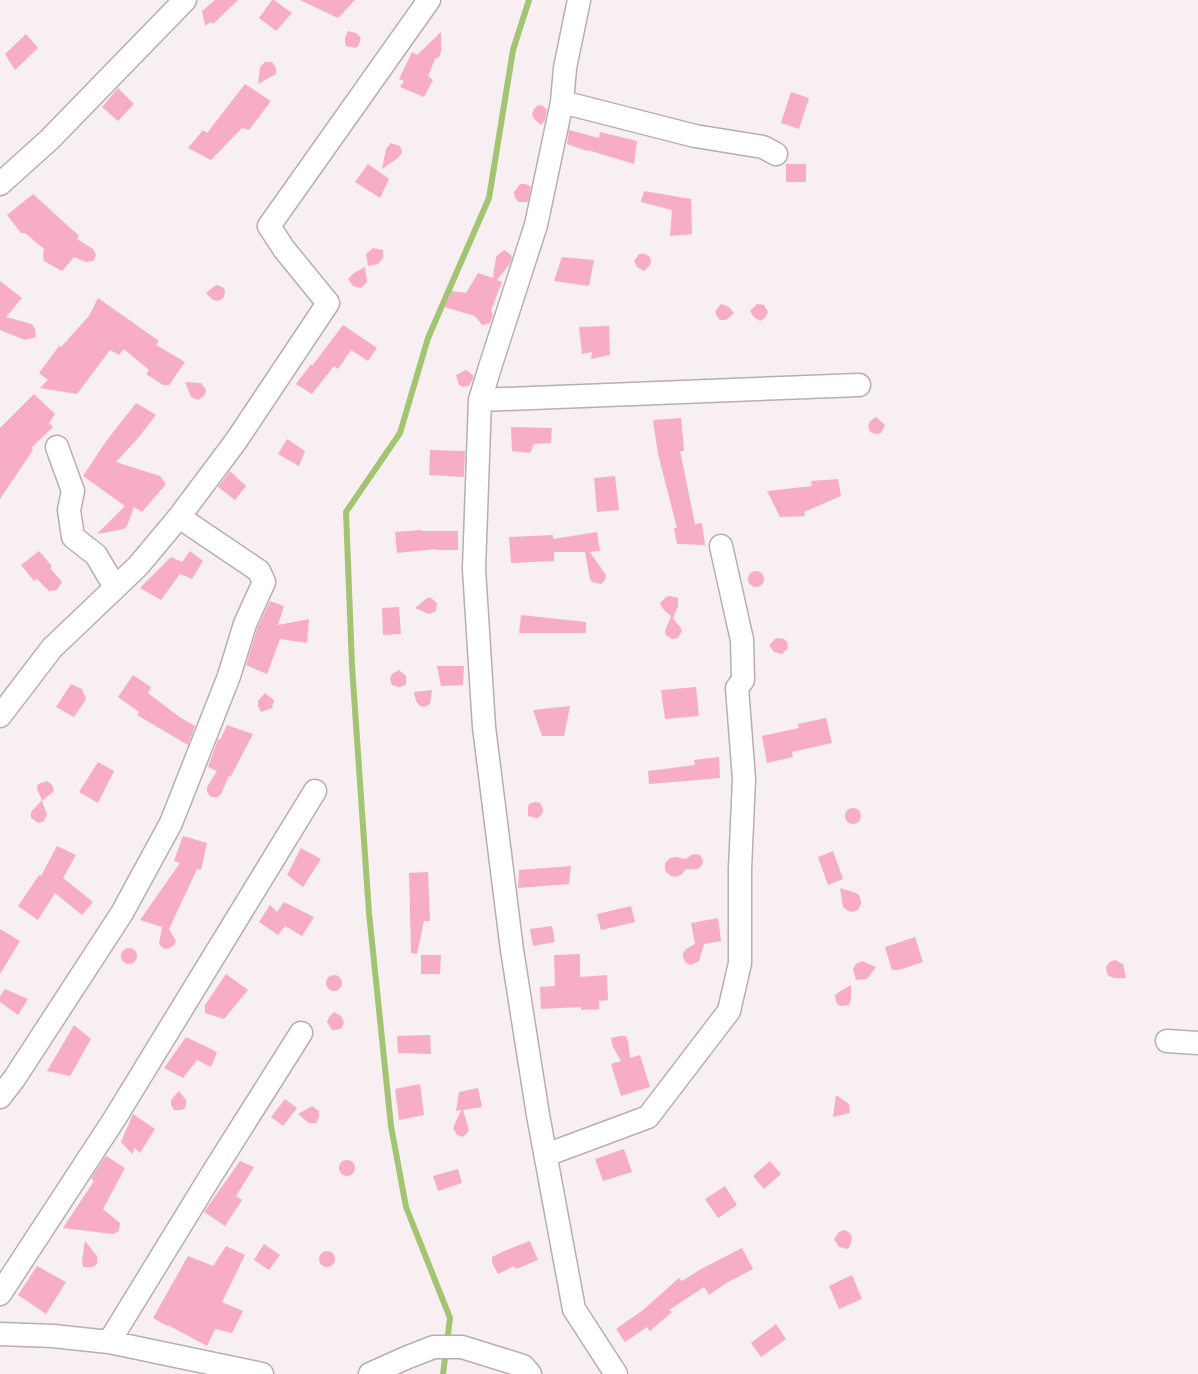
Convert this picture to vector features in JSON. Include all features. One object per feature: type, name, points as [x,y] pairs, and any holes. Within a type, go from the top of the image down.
[{"type":"street","points":[[0,184],[50,139],[185,0]]},
{"type":"street","points":[[0,716],[52,648],[138,566],[179,517],[236,441],[328,303],[269,226],[429,0]]},
{"type":"street","points":[[579,0],[565,68],[562,102],[536,225],[480,400],[474,569],[484,727],[512,950],[538,1115],[574,1310],[616,1374]]},
{"type":"street","points":[[562,102],[695,136],[763,147],[776,154]]},
{"type":"street","points":[[480,400],[859,385]]},
{"type":"street","points":[[57,447],[73,491],[69,510],[73,537],[96,554],[116,587]]},
{"type":"street","points":[[0,1097],[122,914],[171,823],[229,676],[245,624],[264,582],[259,571],[179,517]]},
{"type":"street","points":[[546,1154],[648,1118],[729,1011],[740,963],[740,869],[744,779],[737,688],[743,680],[742,640],[721,546]]},
{"type":"street","points":[[0,1294],[115,1118],[315,791]]},
{"type":"street","points":[[109,1342],[301,1033]]},
{"type":"street","points":[[1168,1041],[1198,1043]]},
{"type":"street","points":[[0,1334],[53,1336],[109,1342],[262,1374]]},
{"type":"street","points":[[370,1374],[434,1347],[460,1347],[523,1366],[530,1374]]},
{"type":"building","points":[[215,0],[238,0],[213,24],[211,22],[205,26],[202,11]]},
{"type":"building","points":[[272,0],[292,13],[276,31],[259,18]]},
{"type":"building","points":[[300,0],[355,0],[338,18]]},
{"type":"building","points":[[348,31],[356,33],[361,38],[356,48],[346,46],[345,38]]},
{"type":"building","points":[[441,32],[441,52],[439,57],[435,59],[428,76],[433,80],[424,97],[400,87],[404,81],[399,79],[412,52],[417,55]]},
{"type":"building","points":[[26,34],[38,48],[15,70],[5,54]]},
{"type":"building","points":[[265,62],[272,62],[276,68],[276,74],[258,84],[260,67]]},
{"type":"building","points":[[245,84],[271,101],[249,130],[242,128],[211,160],[188,148],[203,130],[207,133]]},
{"type":"building","points":[[118,88],[134,104],[118,121],[102,107]]},
{"type":"building","points":[[791,92],[809,98],[799,129],[781,123]]},
{"type":"building","points":[[542,105],[547,110],[545,120],[541,125],[534,119],[532,114],[537,106]]},
{"type":"building","points":[[569,130],[599,138],[600,132],[637,141],[634,164],[567,144]]},
{"type":"building","points":[[391,143],[400,146],[402,152],[398,158],[382,169],[386,149]]},
{"type":"building","points":[[368,164],[389,179],[380,198],[355,182]]},
{"type":"building","points":[[786,164],[806,164],[806,182],[786,182]]},
{"type":"building","points":[[520,184],[526,184],[531,187],[528,202],[519,202],[515,198],[514,192]]},
{"type":"building","points":[[644,191],[691,199],[692,234],[670,236],[672,210],[641,202]]},
{"type":"building","points":[[33,194],[79,236],[77,239],[93,249],[96,255],[93,261],[86,262],[74,257],[62,271],[44,261],[44,249],[25,233],[21,233],[7,215]]},
{"type":"building","points":[[373,248],[383,250],[383,258],[378,264],[368,266],[366,254]]},
{"type":"building","points":[[505,250],[512,258],[497,280],[502,282],[491,310],[493,315],[490,323],[482,325],[475,316],[444,307],[452,291],[466,293],[478,273],[493,278],[496,257]]},
{"type":"building","points":[[639,254],[645,254],[650,257],[650,265],[644,271],[637,267],[634,261]]},
{"type":"building","points":[[562,257],[594,260],[589,286],[554,281]]},
{"type":"building","points":[[365,267],[367,282],[361,288],[353,286],[348,279]]},
{"type":"building","points":[[0,281],[22,298],[6,317],[32,324],[36,337],[25,340],[0,330]]},
{"type":"building","points":[[217,285],[224,288],[225,292],[224,297],[219,301],[213,300],[206,293]]},
{"type":"building","points":[[98,298],[159,341],[156,345],[185,362],[169,385],[163,385],[146,374],[149,370],[124,349],[119,355],[110,350],[77,394],[40,388],[48,380],[39,373],[59,346],[61,347],[89,316]]},
{"type":"building","points":[[721,304],[729,307],[734,313],[726,320],[720,320],[716,315],[716,310]]},
{"type":"building","points":[[757,304],[764,305],[768,312],[765,318],[760,321],[750,311]]},
{"type":"building","points":[[343,325],[377,348],[368,361],[351,350],[338,369],[334,366],[312,394],[296,384]]},
{"type":"building","points":[[609,326],[610,355],[591,359],[592,352],[582,354],[579,327]]},
{"type":"building","points":[[466,370],[473,375],[473,379],[469,386],[463,387],[459,385],[456,375]]},
{"type":"building","points":[[185,382],[201,383],[206,391],[204,396],[198,400],[191,397]]},
{"type":"building","points":[[34,394],[55,414],[49,423],[53,427],[31,448],[33,450],[0,499],[0,428]]},
{"type":"building","points":[[136,403],[156,415],[116,462],[160,476],[166,484],[142,512],[134,507],[124,529],[97,534],[125,506],[83,476],[107,440]]},
{"type":"building","points":[[876,417],[885,425],[881,433],[876,434],[870,432],[868,426],[870,421]]},
{"type":"building","points":[[681,418],[684,451],[680,451],[695,524],[702,523],[705,545],[677,544],[674,528],[677,528],[658,454],[653,420]]},
{"type":"building","points":[[511,427],[552,428],[551,443],[534,444],[530,453],[512,451]]},
{"type":"building","points":[[287,439],[305,451],[299,466],[278,454]]},
{"type":"building","points":[[430,450],[465,451],[464,477],[429,475]]},
{"type":"building","points":[[230,471],[246,486],[235,500],[218,487]]},
{"type":"building","points":[[615,476],[619,510],[597,512],[594,478]]},
{"type":"building","points":[[838,479],[841,496],[804,512],[805,516],[780,517],[767,491],[812,486],[811,481]]},
{"type":"building","points":[[422,530],[458,531],[458,550],[436,549],[397,553],[395,532]]},
{"type":"building","points":[[597,532],[600,551],[590,552],[606,575],[605,580],[601,584],[592,582],[590,579],[585,552],[554,552],[554,561],[511,563],[509,537],[553,535],[553,539]]},
{"type":"building","points":[[39,551],[52,566],[50,568],[62,582],[57,590],[49,591],[37,579],[34,581],[21,565]]},
{"type":"building","points":[[190,551],[203,561],[192,579],[180,574],[161,600],[140,588],[171,557],[182,562]]},
{"type":"building","points":[[756,571],[762,573],[764,579],[762,585],[756,587],[750,585],[748,579],[750,573]]},
{"type":"building","points":[[670,596],[678,598],[678,606],[673,618],[663,609],[660,603]]},
{"type":"building","points":[[427,598],[431,598],[437,603],[436,611],[429,614],[415,608]]},
{"type":"building","points":[[270,601],[284,606],[278,625],[309,619],[307,643],[280,639],[267,674],[246,665],[257,629]]},
{"type":"building","points":[[399,607],[401,634],[383,635],[382,608]]},
{"type":"building","points":[[521,615],[586,622],[586,633],[519,633]]},
{"type":"building","points":[[671,616],[682,631],[678,638],[672,639],[666,635],[665,631]]},
{"type":"building","points":[[776,638],[784,639],[787,642],[788,648],[782,654],[774,652],[769,645]]},
{"type":"building","points":[[437,666],[464,666],[463,685],[441,686]]},
{"type":"building","points":[[399,670],[406,676],[406,685],[399,687],[392,685],[390,679],[392,674]]},
{"type":"building","points":[[133,675],[151,687],[148,693],[195,726],[188,745],[137,715],[139,712],[118,697]]},
{"type":"building","points":[[71,684],[82,689],[86,699],[74,717],[56,707]]},
{"type":"building","points":[[696,687],[699,716],[665,719],[661,690]]},
{"type":"building","points":[[432,690],[430,704],[424,707],[420,706],[416,701],[414,692]]},
{"type":"building","points":[[265,693],[274,700],[272,708],[261,712],[258,701]]},
{"type":"building","points":[[570,706],[564,736],[542,736],[533,710]]},
{"type":"building","points":[[826,718],[832,743],[792,752],[793,757],[767,763],[762,736],[799,728],[798,724]]},
{"type":"building","points":[[227,725],[253,734],[221,794],[218,797],[211,797],[207,792],[207,787],[217,771],[208,767],[218,739],[220,740]]},
{"type":"building","points":[[719,757],[720,778],[649,784],[648,771],[695,765],[694,760]]},
{"type":"building","points":[[98,762],[114,771],[98,803],[79,792]]},
{"type":"building","points":[[47,781],[52,785],[54,791],[42,801],[47,814],[44,821],[38,823],[31,818],[31,812],[42,800],[37,789],[38,784]]},
{"type":"building","points":[[540,803],[543,809],[542,814],[538,818],[528,816],[529,804]]},
{"type":"building","points":[[850,808],[856,808],[861,813],[859,822],[850,824],[845,819],[845,813]]},
{"type":"building","points":[[183,836],[207,843],[201,870],[197,869],[169,929],[176,941],[170,948],[164,949],[159,944],[162,927],[140,920],[180,863],[174,861]]},
{"type":"building","points":[[57,846],[76,855],[63,878],[93,902],[82,915],[55,893],[38,920],[18,906],[39,875],[41,876]]},
{"type":"building","points":[[301,848],[321,859],[303,887],[287,875]]},
{"type":"building","points":[[833,851],[843,879],[828,885],[818,857]]},
{"type":"building","points":[[696,854],[700,855],[703,860],[702,865],[698,869],[686,869],[681,875],[675,877],[666,872],[665,863],[670,858],[686,859]]},
{"type":"building","points":[[571,866],[569,884],[518,888],[519,870]]},
{"type":"building","points":[[428,872],[430,921],[424,921],[417,954],[411,953],[409,873]]},
{"type":"building","points":[[840,888],[859,895],[861,904],[858,910],[852,912],[843,907]]},
{"type":"building","points":[[284,902],[314,917],[302,936],[285,926],[278,935],[259,922],[270,905],[277,912]]},
{"type":"building","points":[[631,906],[635,922],[601,930],[597,914]]},
{"type":"building","points":[[718,918],[721,941],[704,944],[699,961],[691,965],[686,963],[683,953],[695,944],[691,923]]},
{"type":"building","points":[[552,926],[555,942],[533,946],[530,929]]},
{"type":"building","points":[[0,929],[20,941],[0,974]]},
{"type":"building","points":[[915,937],[923,962],[899,970],[892,970],[885,947]]},
{"type":"building","points":[[129,948],[135,950],[137,956],[135,962],[129,964],[123,962],[121,956],[123,950]]},
{"type":"building","points":[[580,954],[580,977],[607,975],[608,1000],[599,1001],[599,1009],[581,1010],[581,1007],[541,1009],[540,987],[555,986],[554,955]]},
{"type":"building","points":[[421,955],[441,955],[440,974],[421,974]]},
{"type":"building","points":[[1115,960],[1123,964],[1126,978],[1114,978],[1107,973],[1106,967]]},
{"type":"building","points":[[862,961],[876,967],[867,979],[856,980],[853,969],[856,964]]},
{"type":"building","points":[[226,974],[248,990],[224,1019],[205,1013],[205,1005]]},
{"type":"building","points":[[334,975],[340,977],[342,983],[340,989],[334,991],[328,989],[326,983],[328,977]]},
{"type":"building","points":[[851,985],[849,1005],[840,1006],[836,1002],[835,995]]},
{"type":"building","points":[[5,989],[28,999],[18,1015],[0,1002],[0,996]]},
{"type":"building","points":[[334,1012],[341,1016],[344,1022],[342,1028],[332,1030],[327,1022]]},
{"type":"building","points":[[74,1025],[91,1039],[70,1076],[47,1071]]},
{"type":"building","points":[[430,1035],[431,1054],[398,1053],[397,1036]]},
{"type":"building","points":[[626,1036],[630,1058],[640,1055],[650,1087],[621,1096],[611,1064],[621,1061],[613,1047],[611,1038]]},
{"type":"building","points":[[186,1037],[217,1052],[211,1067],[197,1060],[183,1078],[164,1068]]},
{"type":"building","points":[[420,1084],[424,1115],[399,1120],[395,1089]]},
{"type":"building","points":[[478,1088],[482,1107],[463,1110],[469,1130],[463,1137],[457,1135],[453,1128],[461,1110],[456,1111],[459,1092]]},
{"type":"building","points":[[179,1091],[186,1100],[185,1108],[174,1110],[171,1100]]},
{"type":"building","points":[[836,1095],[849,1104],[850,1113],[833,1117]]},
{"type":"building","points":[[285,1099],[297,1108],[283,1126],[271,1117]]},
{"type":"building","points":[[312,1106],[319,1111],[316,1123],[309,1123],[298,1114]]},
{"type":"building","points":[[133,1114],[155,1129],[140,1153],[135,1148],[132,1154],[121,1142]]},
{"type":"building","points":[[624,1149],[632,1172],[603,1181],[595,1159]]},
{"type":"building","points":[[106,1156],[125,1168],[103,1209],[120,1223],[119,1231],[113,1234],[63,1228],[94,1181],[91,1178]]},
{"type":"building","points":[[347,1160],[353,1162],[355,1168],[353,1174],[347,1176],[341,1174],[339,1168],[341,1162]]},
{"type":"building","points":[[240,1161],[254,1167],[236,1196],[242,1200],[225,1226],[204,1212]]},
{"type":"building","points":[[770,1161],[781,1174],[764,1189],[753,1176]]},
{"type":"building","points":[[458,1169],[462,1183],[438,1191],[433,1176]]},
{"type":"building","points":[[725,1186],[737,1205],[718,1218],[705,1199]]},
{"type":"building","points":[[844,1230],[850,1233],[852,1238],[848,1249],[839,1247],[834,1239],[839,1232]]},
{"type":"building","points":[[85,1241],[97,1256],[97,1264],[93,1267],[83,1267],[82,1260]]},
{"type":"building","points":[[530,1241],[538,1260],[516,1269],[514,1266],[498,1274],[492,1263],[492,1257]]},
{"type":"building","points":[[264,1244],[280,1255],[269,1270],[254,1260]]},
{"type":"building","points":[[226,1246],[245,1255],[222,1302],[243,1311],[232,1333],[215,1329],[207,1346],[153,1318],[188,1256],[213,1266]]},
{"type":"building","points":[[742,1248],[753,1269],[726,1283],[709,1295],[704,1287],[669,1310],[672,1312],[650,1331],[647,1327],[625,1342],[616,1329],[643,1310],[679,1278],[682,1281]]},
{"type":"building","points":[[327,1251],[333,1253],[335,1259],[333,1265],[327,1267],[321,1265],[319,1259],[321,1253]]},
{"type":"building","points":[[37,1266],[66,1282],[46,1314],[18,1295]]},
{"type":"building","points":[[852,1275],[862,1299],[839,1309],[829,1286]]},
{"type":"building","points":[[776,1324],[786,1339],[761,1357],[751,1343]]},
{"type":"waterway","points":[[443,1374],[450,1318],[406,1207],[391,1126],[369,913],[352,666],[346,512],[400,433],[428,338],[489,198],[513,50],[529,0]]}]
